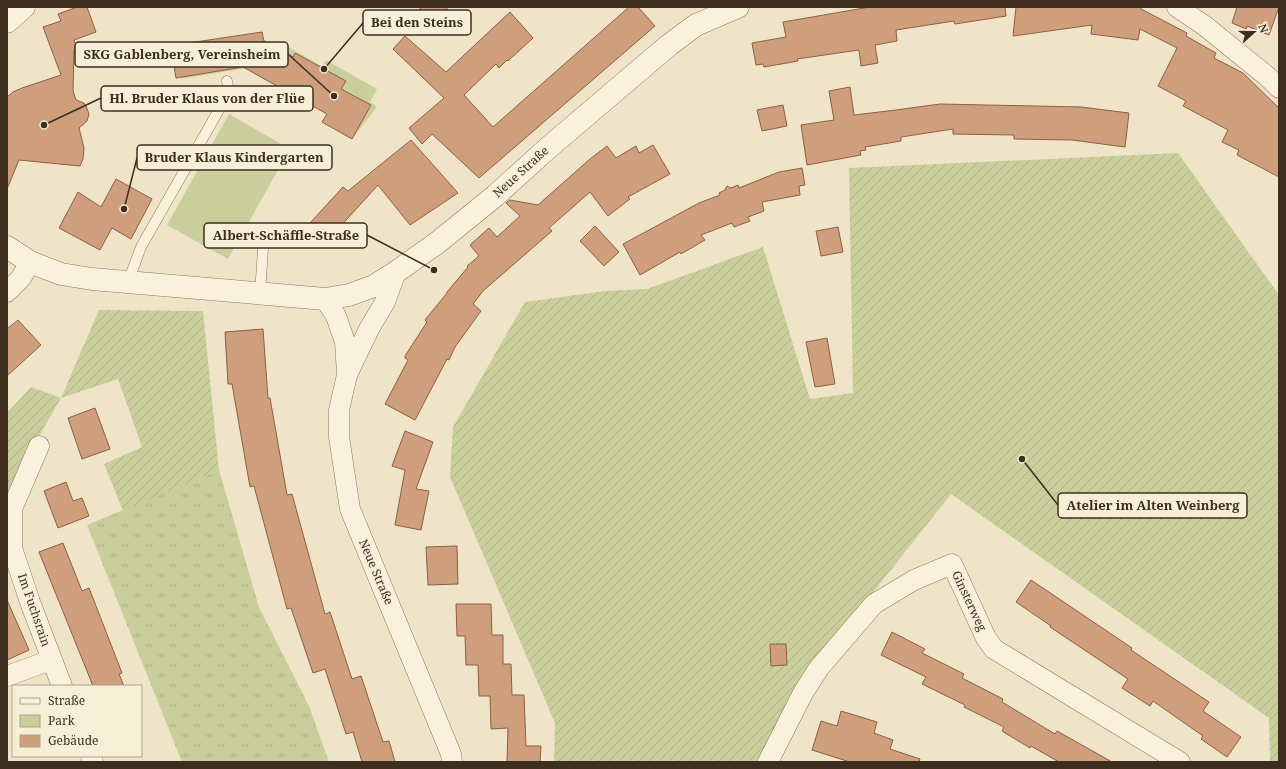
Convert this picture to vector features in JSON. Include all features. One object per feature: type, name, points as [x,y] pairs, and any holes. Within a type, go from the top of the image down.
[{"type":"street","points":[[7,22],[24,7]]},
{"type":"street","points":[[1177,7],[1211,30],[1268,77],[1279,88]]},
{"type":"street","name":"Neue Straße","points":[[452,762],[451,754],[350,509],[339,437],[339,410],[347,375],[384,302],[396,272],[449,234],[495,196],[548,148],[669,45],[696,25],[730,8]]},
{"type":"street","points":[[7,247],[30,262],[61,274],[92,279],[325,299],[349,295],[374,286],[396,272]]},
{"type":"street","points":[[7,292],[21,278],[30,262]]},
{"type":"street","name":"Neue Straße","points":[[325,299],[336,316],[345,342],[347,375]]},
{"type":"street","name":"Im Fuchsrain","points":[[39,446],[12,509],[12,548],[30,602],[62,685]]},
{"type":"street","name":"Ginsterweg","points":[[768,762],[803,693],[819,668],[874,604],[914,580],[952,564],[986,638],[994,649],[1180,762]]},
{"type":"street","name":"Im Fuchsrain","points":[[7,676],[51,660]]},
{"type":"lane","points":[[128,282],[141,247],[229,92],[227,81]]},
{"type":"lane","points":[[260,294],[263,249]]},
{"type":"green space","points":[[264,41],[275,47],[278,41],[322,66],[326,60],[377,89],[370,102],[377,107],[352,139],[322,122],[327,114],[246,68],[181,79],[177,63],[172,63],[171,54]]},
{"type":"green space","points":[[229,114],[290,149],[228,259],[167,225]]},
{"type":"green space","points":[[1178,153],[1279,295],[1279,762],[1270,762],[1269,718],[951,494],[794,692],[758,762],[554,762],[555,723],[450,477],[453,427],[525,302],[605,291],[647,289],[763,247],[810,399],[853,393],[849,168]]},
{"type":"green space","points":[[99,310],[203,311],[219,470],[123,511],[104,464],[142,447],[118,379],[61,398]]},
{"type":"green space","points":[[31,387],[61,398],[7,492],[7,413]]},
{"type":"green space","points":[[219,470],[259,607],[309,706],[329,762],[182,762],[87,525]]},
{"type":"building","points":[[77,7],[87,7],[96,32],[74,40],[77,48],[74,50],[73,91],[76,100],[84,103],[89,114],[87,121],[79,128],[84,148],[83,159],[80,166],[19,160],[7,189],[7,97],[13,92],[22,88],[61,75],[43,27],[61,21],[58,14]]},
{"type":"building","points":[[420,7],[447,7],[447,23],[421,24]]},
{"type":"building","points":[[629,7],[638,7],[655,26],[479,178],[432,134],[422,144],[409,128],[444,98],[393,49],[405,36],[446,72],[510,12],[533,38],[499,68],[496,64],[464,95],[493,127]]},
{"type":"building","points":[[870,7],[1005,7],[1006,16],[955,24],[954,21],[896,30],[897,41],[875,45],[878,63],[861,66],[859,50],[797,59],[798,61],[764,67],[763,64],[756,65],[752,43],[786,37],[783,22]]},
{"type":"building","points":[[1016,7],[1141,7],[1141,9],[1187,33],[1186,36],[1216,53],[1214,58],[1243,73],[1279,108],[1279,177],[1237,155],[1239,150],[1222,142],[1228,130],[1183,106],[1186,101],[1158,86],[1177,48],[1140,29],[1138,40],[1091,34],[1092,25],[1013,36]]},
{"type":"building","points":[[1237,7],[1279,7],[1269,35],[1247,26],[1246,29],[1232,23]]},
{"type":"building","points":[[262,32],[264,41],[293,57],[295,53],[346,81],[341,89],[371,105],[352,139],[322,122],[327,114],[243,67],[176,78],[172,54],[183,52],[182,44]]},
{"type":"building","points":[[850,87],[854,115],[940,104],[1081,107],[1129,113],[1125,147],[1072,140],[1014,139],[1014,135],[953,134],[953,129],[901,137],[901,141],[865,147],[866,150],[860,151],[861,155],[807,165],[801,125],[834,120],[829,91]]},
{"type":"building","points":[[783,105],[787,126],[762,131],[757,110]]},
{"type":"building","points":[[411,140],[458,193],[410,225],[378,185],[328,240],[310,223],[343,187],[348,191]]},
{"type":"building","points":[[653,145],[670,174],[628,197],[630,199],[608,216],[590,192],[549,228],[552,231],[483,291],[473,304],[481,311],[455,347],[449,360],[447,359],[415,420],[385,404],[408,360],[405,356],[427,322],[425,320],[468,267],[467,266],[479,256],[470,245],[489,228],[497,237],[520,216],[506,203],[510,200],[538,205],[607,146],[616,158],[636,146],[639,153]]},
{"type":"building","points":[[802,168],[805,185],[799,186],[800,195],[762,202],[764,211],[748,217],[750,221],[734,227],[732,223],[701,235],[705,240],[681,254],[680,252],[640,275],[623,244],[699,203],[720,195],[719,193],[725,190],[727,186],[731,188],[738,185],[739,188],[779,172]]},
{"type":"building","points":[[116,179],[152,199],[131,239],[112,228],[100,250],[59,228],[78,192],[101,207]]},
{"type":"building","points":[[595,226],[619,252],[604,266],[580,241]]},
{"type":"building","points":[[838,227],[843,252],[821,256],[816,231]]},
{"type":"building","points":[[18,320],[41,345],[7,376],[7,329]]},
{"type":"building","points":[[263,329],[268,398],[270,398],[287,495],[292,494],[325,614],[330,612],[352,679],[361,676],[383,742],[389,741],[395,762],[362,762],[353,732],[346,734],[325,669],[313,673],[291,608],[287,609],[254,486],[250,487],[232,384],[228,384],[225,332]]},
{"type":"building","points":[[827,338],[835,384],[815,387],[806,342]]},
{"type":"building","points":[[95,408],[110,449],[82,459],[68,418]]},
{"type":"building","points":[[405,431],[433,442],[416,489],[429,491],[421,530],[395,525],[405,470],[392,466]]},
{"type":"building","points":[[66,482],[73,501],[82,498],[89,516],[58,528],[44,491]]},
{"type":"building","points":[[63,543],[82,591],[89,588],[122,673],[119,674],[124,685],[93,685],[39,552]]},
{"type":"building","points":[[457,546],[458,584],[428,585],[426,547]]},
{"type":"building","points":[[1031,580],[1132,648],[1131,650],[1209,702],[1203,711],[1241,737],[1227,757],[1201,739],[1203,736],[1153,701],[1150,706],[1122,688],[1128,679],[1050,627],[1051,626],[1016,602]]},
{"type":"building","points":[[7,600],[29,650],[7,660]]},
{"type":"building","points":[[456,604],[491,604],[492,635],[503,635],[503,664],[511,664],[512,695],[524,695],[526,746],[541,746],[540,762],[507,762],[508,728],[491,729],[490,696],[479,696],[478,665],[466,665],[465,636],[457,636]]},
{"type":"building","points":[[892,632],[925,649],[922,653],[964,674],[962,678],[1003,699],[1002,702],[1055,734],[1057,731],[1112,762],[1059,762],[1031,746],[1030,748],[1002,731],[1004,727],[964,707],[965,705],[922,684],[926,677],[881,655]]},
{"type":"building","points":[[770,644],[786,644],[787,665],[771,666]]},
{"type":"building","points":[[841,711],[877,722],[874,733],[893,740],[890,749],[920,759],[919,762],[850,762],[812,750],[821,721],[837,726]]},
{"type":"place","name":"Bei den Steins","points":[[324,69]]},
{"type":"place","name":"SKG Gablenberg, Vereinsheim","points":[[334,96]]},
{"type":"place","name":"Hl. Bruder Klaus von der Flüe","points":[[44,125]]},
{"type":"place","name":"Bruder Klaus Kindergarten","points":[[124,209]]},
{"type":"place","name":"Albert-Schäffle-Straße","points":[[434,270]]},
{"type":"place","name":"Atelier im Alten Weinberg","points":[[1022,459]]}]
